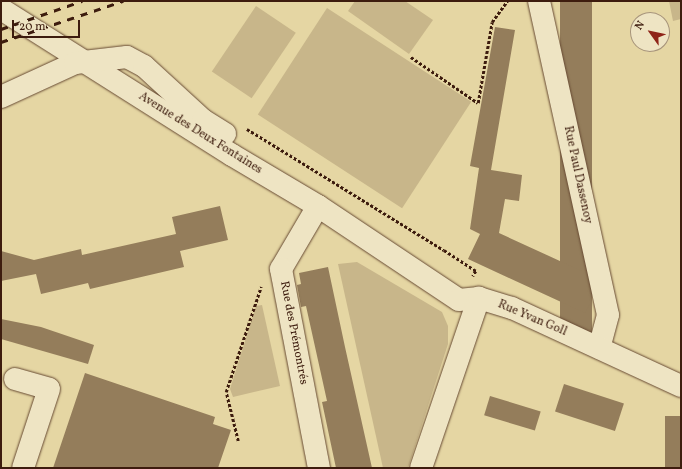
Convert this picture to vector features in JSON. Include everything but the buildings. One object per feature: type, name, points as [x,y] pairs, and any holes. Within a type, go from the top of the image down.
[{"type":"street","name":"Rue Paul Dassenoy","points":[[539,1],[608,315],[599,348]]},
{"type":"street","name":"Avenue des Deux Fontaines","points":[[1,9],[469,299]]},
{"type":"street","name":"Avenue des Deux Fontaines","points":[[83,61],[127,57],[144,66],[203,120],[312,189],[318,206]]},
{"type":"street","points":[[1,97],[83,61]]},
{"type":"street","name":"Rue des Prémontrés","points":[[318,206],[281,269],[319,468]]},
{"type":"street","name":"Rue Yvan Goll","points":[[469,299],[512,308],[681,386]]},
{"type":"street","points":[[421,468],[469,299]]},
{"type":"street","points":[[15,379],[49,389],[23,468]]},
{"type":"path","points":[[411,57],[478,103],[492,22],[507,1]]},
{"type":"path","points":[[238,143],[248,127],[476,271],[469,299]]},
{"type":"path","points":[[238,441],[226,392],[265,272],[281,269]]},
{"type":"shaded area","points":[[355,1],[405,1],[433,20],[409,54],[348,11]]},
{"type":"shaded area","points":[[669,1],[681,1],[681,19],[673,21]]},
{"type":"shaded area","points":[[256,6],[296,33],[252,98],[212,71]]},
{"type":"shaded area","points":[[327,8],[471,102],[402,208],[258,115]]},
{"type":"shaded area","points":[[357,262],[442,312],[448,326],[448,344],[408,468],[383,468],[338,264]]},
{"type":"shaded area","points":[[262,305],[280,386],[233,397],[230,389],[256,306]]},
{"type":"railway","points":[[1,29],[82,1]]},
{"type":"railway","points":[[1,42],[123,1]]}]
